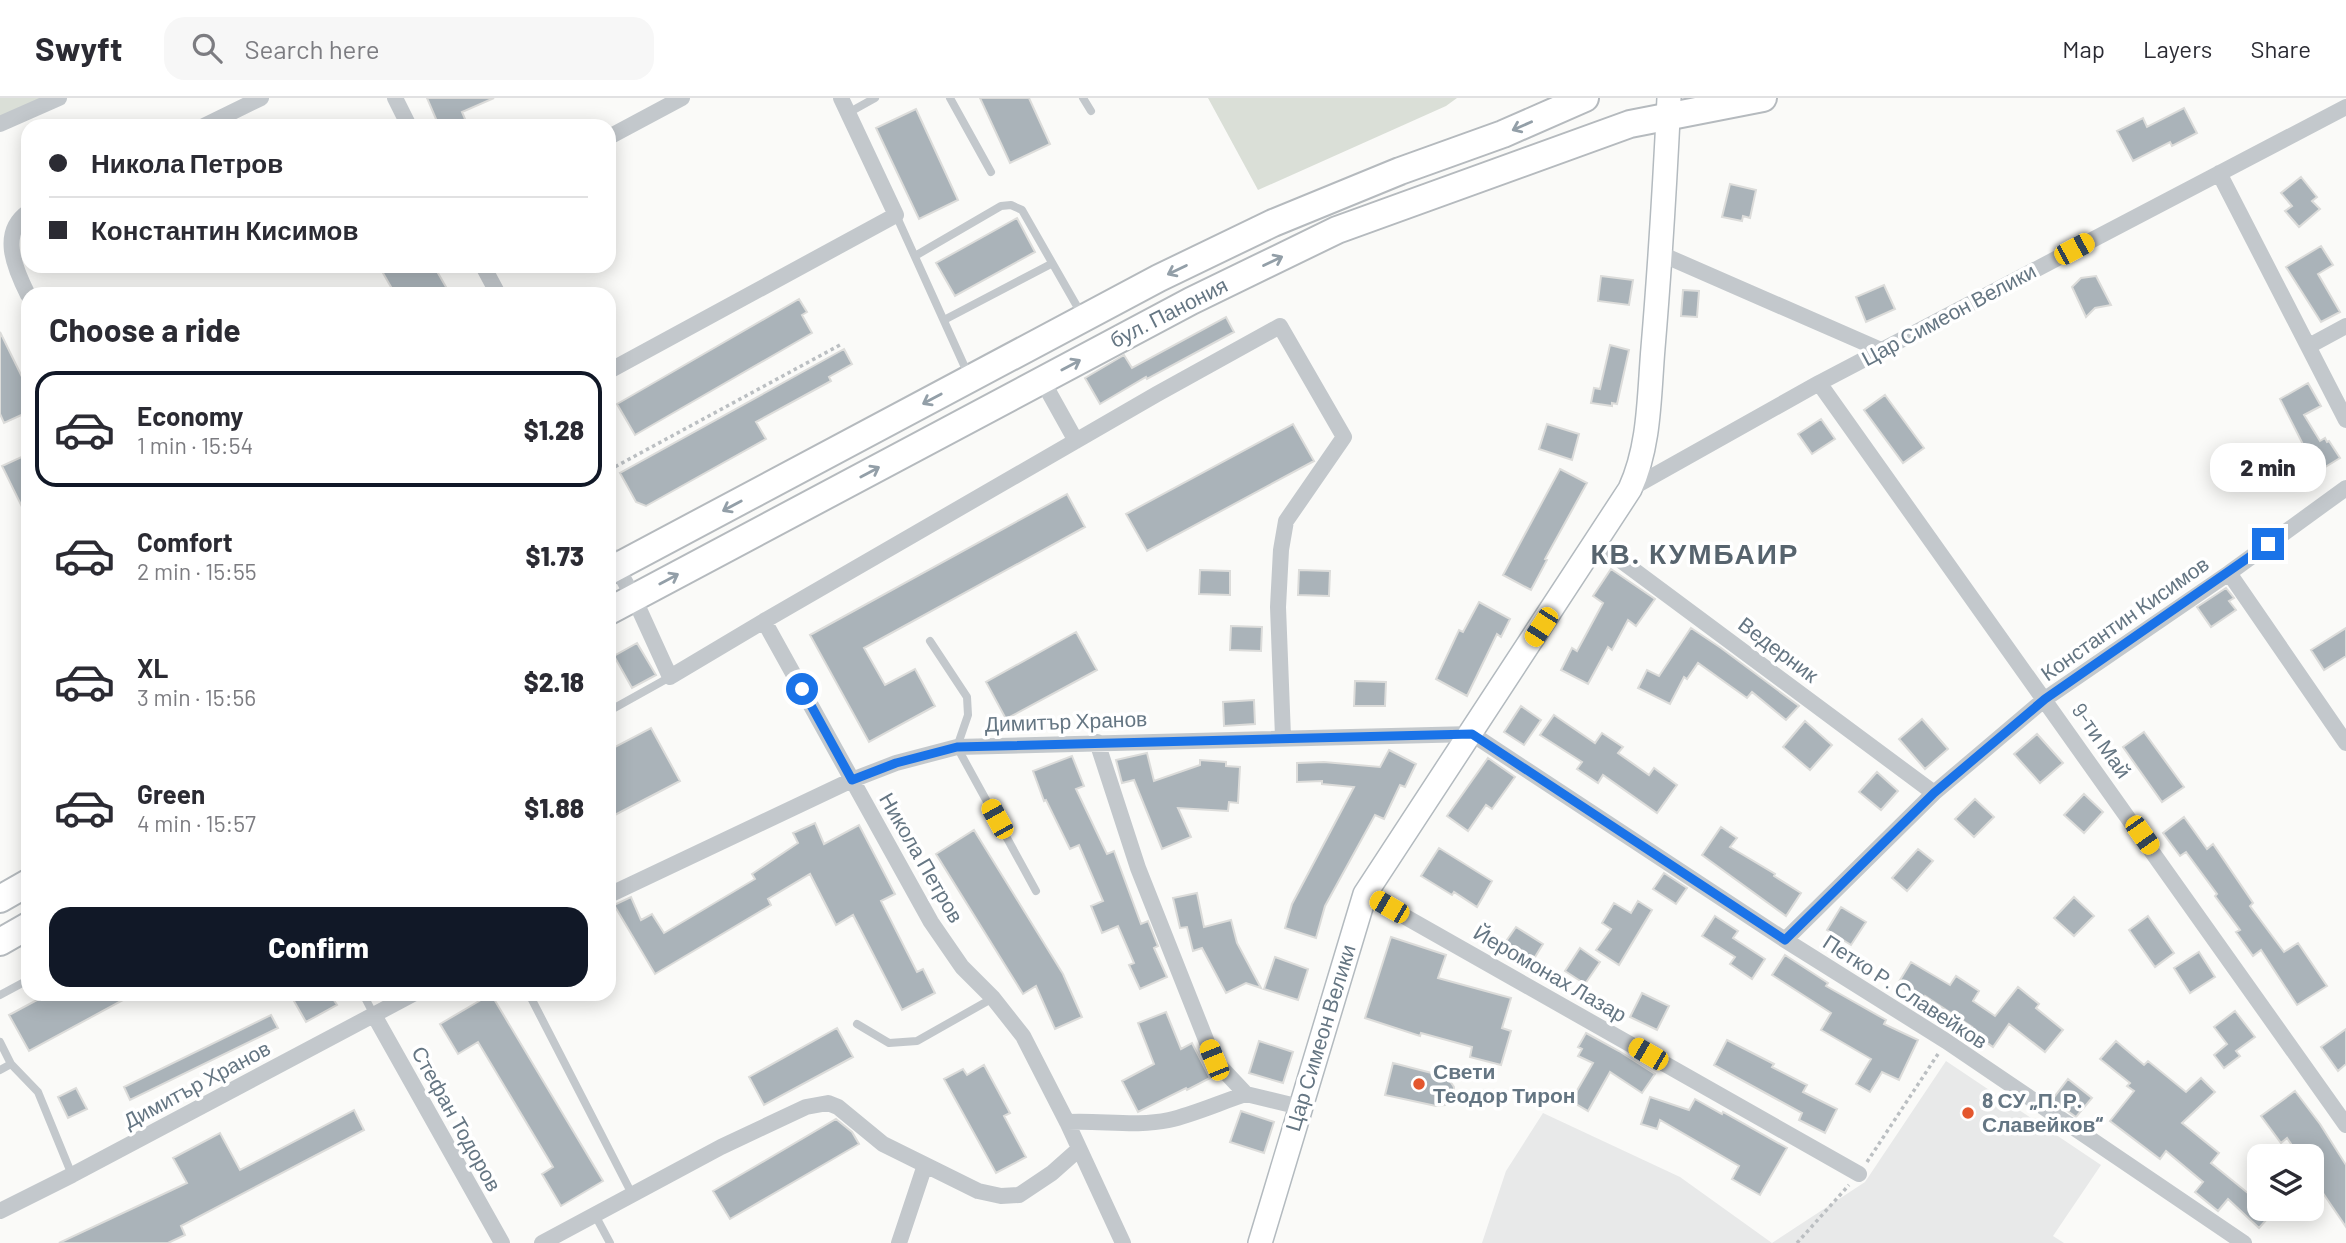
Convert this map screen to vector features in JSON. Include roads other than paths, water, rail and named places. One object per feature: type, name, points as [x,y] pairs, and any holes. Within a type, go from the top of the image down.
[{"type":"main road","name":"бул. Панония","points":[[616,562],[1159,278],[1273,223],[1400,171],[1503,134],[1585,98]]},
{"type":"main road","name":"бул. Панония","points":[[616,607],[1191,301],[1337,230],[1630,124],[1669,107],[1763,98]]},
{"type":"main road","name":"Цар Симеон Велики","points":[[1260,1243],[1365,894],[1472,734],[1630,489],[1638,472],[1647,426],[1661,254],[1669,107]]},
{"type":"main road","points":[[0,899],[21,888]]},
{"type":"main road","points":[[0,942],[21,930]]},
{"type":"street","points":[[0,124],[59,98]]},
{"type":"street","points":[[218,119],[261,98]]},
{"type":"street","points":[[395,98],[406,119]]},
{"type":"street","points":[[616,133],[682,98]]},
{"type":"street","points":[[616,368],[896,215],[844,105]]},
{"type":"street","name":"Цар Симеон Велики","points":[[1630,489],[1819,383],[2346,107]]},
{"type":"street","points":[[2219,173],[2346,420]]},
{"type":"street","points":[[21,216],[14,219],[5,238],[8,255],[24,287]]},
{"type":"street","points":[[1661,254],[1881,350]]},
{"type":"street","points":[[616,570],[634,598],[670,677],[1280,326],[1344,437],[1286,521],[1281,550],[1278,607],[1283,737]]},
{"type":"street","points":[[2309,345],[2346,326]]},
{"type":"street","points":[[1042,380],[1076,441]]},
{"type":"street","name":"9-ти Май","points":[[1819,383],[2346,1125]]},
{"type":"street","name":"Константин Кисимов","points":[[1785,940],[1934,793],[2045,699],[2229,573],[2346,488]]},
{"type":"street","name":"Ведерник","points":[[1596,542],[1934,793]]},
{"type":"street","points":[[2229,573],[2343,733]]},
{"type":"street","name":"Никола Петров","points":[[764,621],[931,922],[962,967],[993,998],[1023,1036],[1067,1122],[1123,1243]]},
{"type":"street","name":"Димитър Хранов","points":[[616,892],[852,780],[896,763],[957,747],[1472,734]]},
{"type":"street","name":"Петко Р. Славейков","points":[[1472,734],[1785,940],[1946,1041],[2244,1243]]},
{"type":"street","points":[[1097,742],[1138,868],[1214,1060],[1246,1094]]},
{"type":"street","name":"Йеромонах Лазар","points":[[1365,894],[1860,1174]]},
{"type":"street","name":"Димитър Хранов","points":[[0,1211],[400,1001]]},
{"type":"street","name":"Стефан Тодоров","points":[[374,1015],[502,1243]]},
{"type":"street","points":[[1067,1122],[1092,1120],[1127,1124],[1169,1120],[1246,1094],[1300,1107]]},
{"type":"street","points":[[542,1243],[720,1147],[806,1107],[828,1103],[838,1107],[883,1144],[978,1191],[1001,1196],[1019,1195],[1052,1173],[1079,1149]]},
{"type":"street","points":[[900,1243],[925,1165]]},
{"type":"lane","points":[[844,105],[875,98]]},
{"type":"lane","points":[[950,98],[991,172]]},
{"type":"lane","points":[[1083,98],[1091,111]]},
{"type":"lane","points":[[915,256],[1001,206],[1011,205],[1022,210],[1084,318]]},
{"type":"lane","points":[[896,215],[970,379]]},
{"type":"lane","points":[[944,320],[1051,264]]},
{"type":"lane","points":[[930,641],[967,697],[968,715],[957,747],[1036,891]]},
{"type":"lane","points":[[616,707],[670,677]]},
{"type":"lane","points":[[0,995],[21,984]]},
{"type":"lane","points":[[858,1024],[889,1043],[917,1041],[993,998]]},
{"type":"lane","points":[[367,1001],[374,1015]]},
{"type":"lane","points":[[533,1001],[632,1194]]},
{"type":"lane","points":[[0,1042],[11,1064],[38,1092],[72,1175]]},
{"type":"lane","points":[[0,1070],[11,1064]]},
{"type":"lane","points":[[594,1214],[610,1243]]},
{"type":"place","name":"Свети Теодор Тирон","points":[[1419,1084]]},
{"type":"place","name":"8 СУ „П. Р. Славейков“","points":[[1968,1113]]},
{"type":"district","name":"КВ. КУМБАИР","points":[[1695,554]]}]
